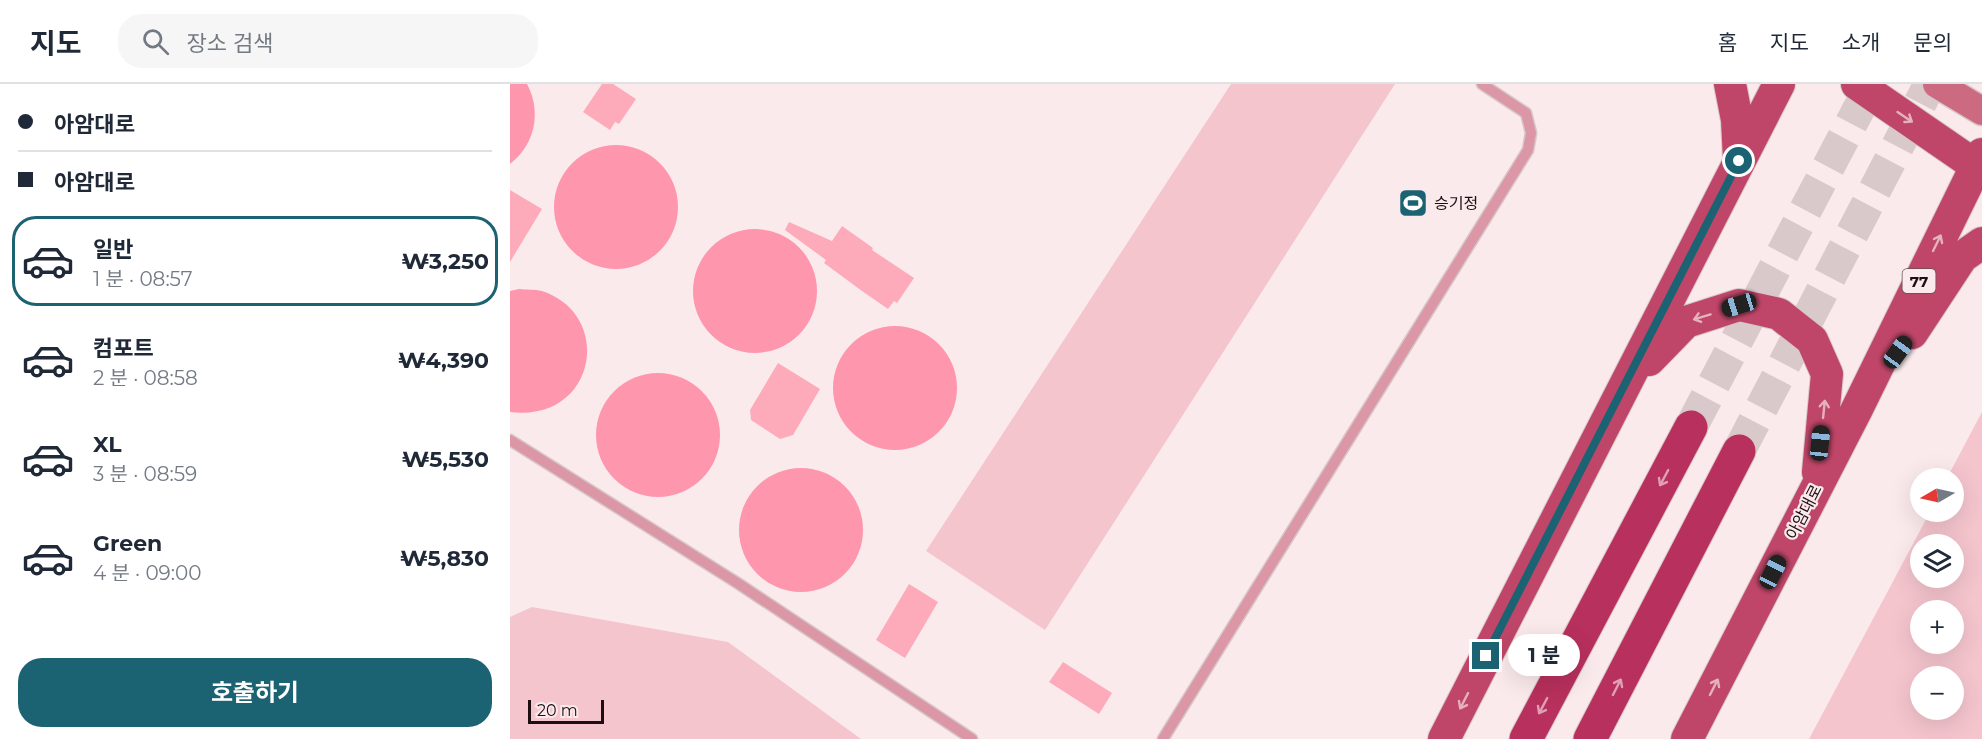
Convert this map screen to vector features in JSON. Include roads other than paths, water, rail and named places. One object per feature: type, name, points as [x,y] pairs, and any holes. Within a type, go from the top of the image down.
[{"type":"highway","points":[[1526,739],[1691,427]]},
{"type":"highway","points":[[1590,739],[1739,451]]},
{"type":"main road","points":[[1730,84],[1737,120],[1739,161]]},
{"type":"main road","points":[[1444,739],[1779,84]]},
{"type":"main road","points":[[1857,84],[1980,163]]},
{"type":"main road","points":[[1937,84],[1982,111]]},
{"type":"main road","name":"아암대로","points":[[1687,739],[1857,409],[1980,163]]},
{"type":"main road","points":[[1857,409],[1912,333],[1962,256],[1982,243]]},
{"type":"main road","points":[[1624,387],[1686,322],[1739,305],[1779,314],[1812,340],[1827,374],[1816,488]]},
{"type":"lane","points":[[1163,739],[1528,150],[1531,133],[1526,113],[1482,84]]},
{"type":"lane","points":[[510,440],[739,584],[972,739]]},
{"type":"tunnel","points":[[1691,427],[1872,84]]},
{"type":"tunnel","points":[[1739,451],[1930,84]]},
{"type":"place","name":"승기정","points":[[1413,203]]}]
